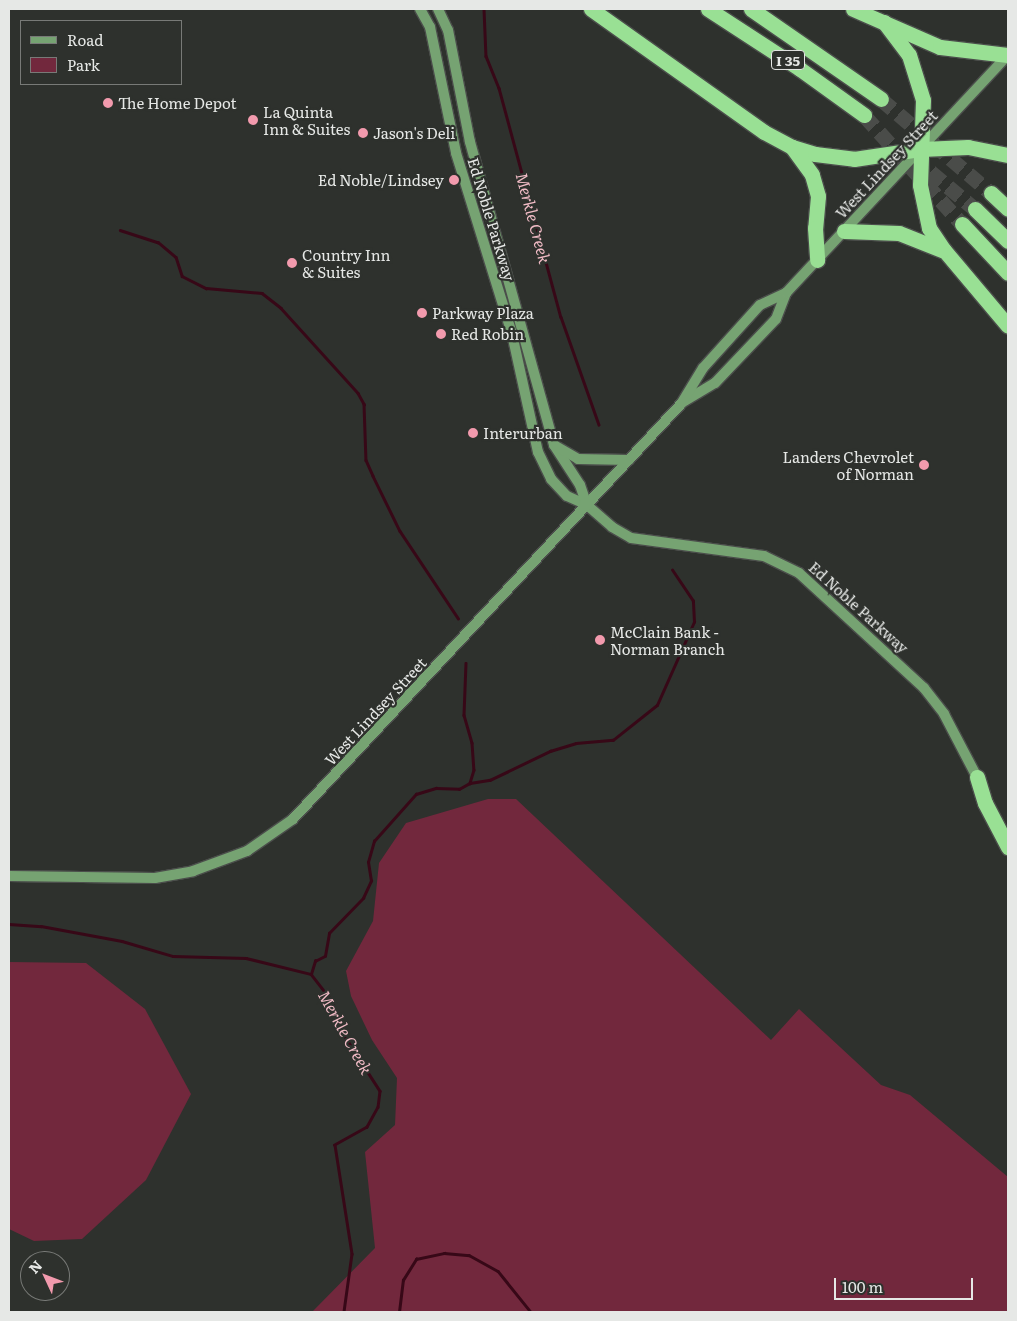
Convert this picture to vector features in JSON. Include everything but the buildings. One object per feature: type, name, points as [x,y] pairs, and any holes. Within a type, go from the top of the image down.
[{"type":"highway","points":[[591,9],[764,132],[792,147],[815,154],[854,159],[921,149],[984,148],[1008,155]]},
{"type":"highway","name":"I 35","points":[[708,9],[800,68],[864,115]]},
{"type":"highway","name":"I 35","points":[[751,9],[881,99]]},
{"type":"highway","points":[[853,9],[950,50],[980,50],[1008,55]]},
{"type":"highway","points":[[884,22],[902,44],[915,69],[923,100],[921,149],[922,206],[929,228],[944,250],[1008,326]]},
{"type":"highway","points":[[792,147],[812,175],[818,196],[815,228],[817,260]]},
{"type":"highway","points":[[991,193],[1008,209]]},
{"type":"highway","points":[[975,209],[1008,242]]},
{"type":"highway","points":[[962,224],[1008,273]]},
{"type":"highway","points":[[844,231],[899,233],[944,250]]},
{"type":"highway","points":[[977,777],[994,798],[1008,825]]},
{"type":"highway","points":[[977,777],[986,803],[1008,847]]},
{"type":"main road","name":"Ed Noble Parkway","points":[[420,9],[430,27],[456,153],[512,334],[540,458],[559,488],[567,496],[587,505],[612,527],[631,538],[764,556],[799,573],[924,688],[944,714],[977,777]]},
{"type":"main road","name":"Ed Noble Parkway","points":[[438,9],[448,30],[470,142],[554,445],[580,485],[587,505]]},
{"type":"main road","name":"West Lindsey Street","points":[[9,876],[155,878],[193,872],[247,851],[294,819],[681,404],[703,368],[760,306],[786,292],[1008,55]]},
{"type":"main road","name":"West Lindsey Street","points":[[681,404],[716,383],[762,334],[776,319],[786,292]]},
{"type":"main road","points":[[554,445],[578,459],[629,460]]},
{"type":"green space","points":[[488,799],[516,799],[771,1040],[799,1009],[881,1085],[910,1095],[1008,1177],[1008,1312],[312,1312],[375,1248],[365,1152],[395,1125],[397,1078],[372,1040],[351,996],[346,971],[373,921],[379,863],[406,823]]},
{"type":"green space","points":[[9,962],[86,963],[145,1009],[191,1094],[146,1180],[82,1239],[34,1241],[9,1229]]},
{"type":"waterway","name":"Merkle Creek","points":[[484,9],[486,56],[499,88],[561,317],[599,425]]},
{"type":"waterway","points":[[120,230],[158,242],[176,257],[182,276],[206,288],[262,293],[281,308],[358,393],[364,404],[366,460],[373,476],[400,531],[458,618]]},
{"type":"waterway","name":"Merkle Creek","points":[[311,974],[315,961],[325,956],[329,933],[363,898],[371,881],[368,862],[374,841],[416,794],[436,788],[459,789],[470,783],[490,780],[550,751],[576,743],[613,740],[657,705],[694,622],[693,601],[672,570]]},
{"type":"waterway","points":[[466,663],[464,715],[472,743],[474,770],[470,783]]},
{"type":"waterway","points":[[9,924],[41,926],[122,941],[173,956],[246,958],[311,974]]},
{"type":"waterway","name":"Merkle Creek","points":[[311,974],[332,1001],[342,1032],[380,1091],[378,1107],[367,1127],[335,1145],[352,1254],[344,1312]]},
{"type":"waterway","name":"Merkle Creek","points":[[399,1312],[403,1280],[416,1259],[444,1253],[469,1255],[498,1271],[531,1312]]},
{"type":"tunnel","points":[[881,99],[991,193]]},
{"type":"tunnel","points":[[864,115],[962,224]]},
{"type":"tunnel","points":[[913,157],[975,209]]},
{"type":"place","name":"The Home Depot","points":[[108,103]]},
{"type":"place","name":"La Quinta Inn & Suites","points":[[253,120]]},
{"type":"place","name":"Jason's Deli","points":[[363,133]]},
{"type":"place","name":"Ed Noble/Lindsey","points":[[454,180]]},
{"type":"place","name":"Country Inn & Suites","points":[[292,263]]},
{"type":"place","name":"Parkway Plaza","points":[[422,313]]},
{"type":"place","name":"Red Robin","points":[[441,334]]},
{"type":"place","name":"Interurban","points":[[473,433]]},
{"type":"place","name":"Landers Chevrolet of Norman","points":[[924,465]]},
{"type":"place","name":"McClain Bank - Norman Branch","points":[[600,640]]}]
